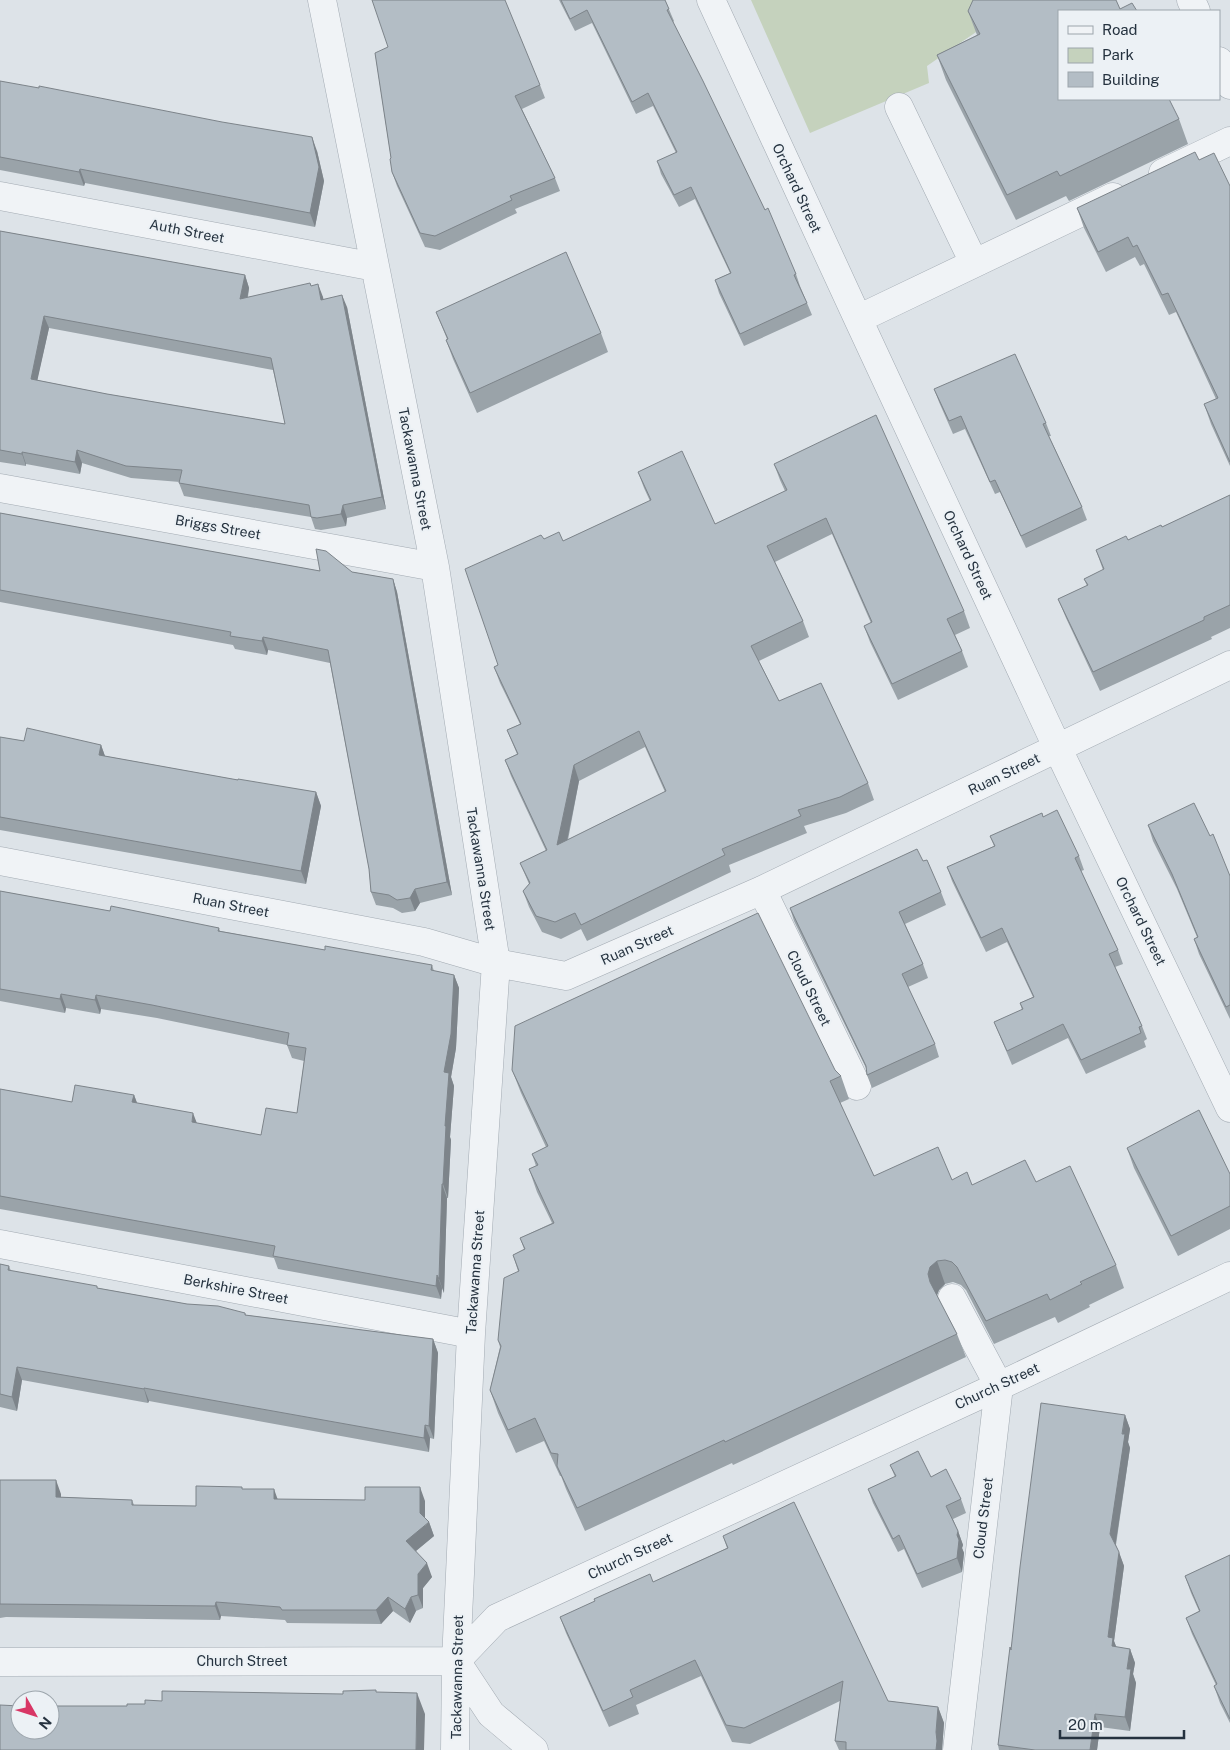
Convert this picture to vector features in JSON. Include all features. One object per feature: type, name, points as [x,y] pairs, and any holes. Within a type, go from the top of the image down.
[{"type":"street","name":"Tackawanna Street","points":[[322,0],[435,567],[496,963],[471,1334],[456,1661],[455,1750]]},
{"type":"street","name":"Orchard Street","points":[[711,0],[1058,749],[1230,1108]]},
{"type":"street","points":[[1220,63],[1230,85]]},
{"type":"street","points":[[900,107],[974,264]]},
{"type":"street","points":[[858,319],[1230,141]]},
{"type":"street","name":"Auth Street","points":[[0,196],[374,267]]},
{"type":"street","name":"Briggs Street","points":[[0,488],[435,567]]},
{"type":"street","name":"Ruan Street","points":[[0,861],[424,942],[496,963],[566,976],[762,890],[1230,665]]},
{"type":"street","name":"Cloud Street","points":[[762,890],[857,1086]]},
{"type":"street","name":"Berkshire Street","points":[[0,1244],[471,1334]]},
{"type":"street","name":"Church Street","points":[[0,1662],[456,1661],[497,1618],[999,1386],[1230,1276]]},
{"type":"street","points":[[952,1298],[999,1386]]},
{"type":"street","name":"Cloud Street","points":[[957,1750],[999,1386]]},
{"type":"street","points":[[456,1661],[491,1714],[534,1750]]},
{"type":"green space","points":[[751,0],[1004,0],[979,30],[927,66],[929,83],[810,133]]},
{"type":"building","points":[[372,0],[505,0],[540,85],[515,96],[555,178],[510,196],[512,200],[435,236],[420,233],[392,172],[375,53],[388,47]]},
{"type":"building","points":[[561,0],[665,0],[669,9],[667,10],[765,210],[768,208],[807,303],[740,334],[715,280],[731,273],[691,187],[674,195],[657,161],[677,152],[648,93],[632,102],[587,10],[570,19]]},
{"type":"building","points":[[973,0],[1116,0],[1120,9],[1132,3],[1136,10],[1058,10],[1058,100],[1170,100],[1179,119],[1060,176],[1057,171],[1007,195],[937,55],[980,34],[968,11]]},
{"type":"building","points":[[0,81],[39,88],[39,86],[222,122],[312,137],[319,167],[310,213],[80,169],[79,172],[0,157]]},
{"type":"building","points":[[1195,152],[1199,160],[1214,153],[1230,186],[1230,462],[1204,404],[1218,398],[1168,293],[1162,295],[1137,245],[1133,247],[1128,237],[1098,252],[1077,208]]},
{"type":"building","points":[[0,231],[245,275],[240,299],[310,283],[311,286],[318,284],[321,300],[342,295],[382,497],[343,505],[341,514],[317,518],[311,517],[309,505],[179,483],[182,470],[126,466],[77,450],[75,462],[22,452],[22,454],[0,450]],"holes":[[[44,316],[271,358],[285,424],[107,394],[31,379]]]},
{"type":"building","points":[[566,252],[601,333],[470,393],[446,340],[448,339],[436,312]]},
{"type":"building","points":[[1015,354],[1046,423],[1043,424],[1082,507],[1021,536],[995,480],[990,482],[961,416],[949,421],[934,389]]},
{"type":"building","points":[[876,415],[964,611],[947,619],[962,651],[892,684],[864,626],[872,622],[826,518],[767,546],[803,621],[751,646],[779,701],[821,683],[868,783],[840,797],[798,810],[801,816],[722,849],[725,855],[581,925],[575,913],[555,922],[536,916],[523,891],[530,883],[520,863],[547,850],[505,760],[518,754],[507,730],[521,724],[494,667],[498,665],[465,569],[541,535],[544,539],[559,532],[563,541],[651,500],[638,472],[682,451],[715,524],[787,490],[774,464]],"holes":[[[639,731],[666,791],[557,845],[574,765]]]},
{"type":"building","points":[[1230,495],[1230,605],[1204,617],[1204,620],[1093,672],[1058,599],[1088,585],[1084,579],[1104,569],[1096,550],[1126,536],[1128,540],[1161,525],[1162,527]]},
{"type":"building","points":[[0,513],[320,571],[316,549],[326,551],[352,572],[393,579],[447,882],[415,889],[410,898],[397,900],[389,895],[371,892],[369,869],[328,650],[263,637],[262,641],[230,636],[231,632],[0,590]]},
{"type":"building","points":[[27,728],[101,745],[99,755],[316,792],[301,871],[0,817],[0,737],[24,741]]},
{"type":"building","points":[[1194,803],[1210,836],[1213,834],[1230,876],[1230,1005],[1226,1007],[1194,939],[1198,937],[1172,874],[1148,825]]},
{"type":"building","points":[[1057,810],[1079,856],[1075,858],[1118,950],[1109,954],[1142,1026],[1139,1027],[1141,1033],[1081,1060],[1063,1024],[1007,1051],[994,1022],[1023,1009],[1020,1003],[1034,997],[1002,928],[981,938],[947,867],[995,846],[990,836],[1042,813],[1043,817]]},
{"type":"building","points":[[917,849],[923,861],[927,860],[941,892],[899,912],[923,964],[902,974],[935,1044],[867,1075],[866,1066],[790,908]]},
{"type":"building","points":[[0,891],[110,911],[111,906],[219,928],[218,931],[325,950],[325,946],[432,965],[431,970],[454,975],[451,1034],[444,1072],[449,1073],[442,1184],[439,1279],[437,1275],[436,1286],[273,1256],[275,1246],[0,1196],[0,1089],[72,1102],[75,1085],[134,1095],[132,1102],[193,1113],[192,1122],[261,1135],[266,1108],[297,1113],[306,1048],[287,1045],[289,1033],[152,1005],[96,995],[95,1000],[61,994],[60,999],[0,989]]},
{"type":"building","points":[[758,913],[835,1070],[841,1076],[830,1081],[874,1176],[938,1147],[952,1180],[967,1172],[972,1185],[1025,1160],[1036,1182],[1070,1166],[1116,1265],[1080,1282],[1082,1284],[1050,1300],[1047,1294],[986,1321],[957,1267],[952,1262],[945,1260],[937,1261],[930,1267],[928,1274],[930,1282],[957,1334],[725,1442],[724,1440],[577,1508],[557,1466],[558,1454],[551,1453],[535,1418],[508,1430],[490,1390],[501,1346],[498,1340],[504,1278],[519,1271],[513,1255],[525,1249],[520,1238],[554,1223],[529,1169],[538,1165],[532,1154],[548,1146],[512,1070],[515,1026]]},
{"type":"building","points":[[1199,1110],[1230,1174],[1230,1206],[1171,1236],[1127,1148]]},
{"type":"building","points":[[0,1264],[9,1266],[8,1270],[187,1304],[218,1306],[245,1313],[245,1315],[433,1339],[429,1426],[425,1425],[424,1438],[17,1367],[12,1397],[0,1394]]},
{"type":"building","points":[[1041,1403],[1125,1415],[1122,1434],[1125,1434],[1110,1534],[1119,1552],[1108,1637],[1113,1638],[1112,1646],[1130,1649],[1127,1669],[1131,1669],[1125,1717],[1095,1714],[1090,1750],[1035,1750],[998,1745]]},
{"type":"building","points":[[918,1451],[931,1477],[946,1469],[961,1499],[946,1506],[958,1531],[957,1558],[917,1574],[899,1535],[893,1539],[868,1489],[896,1476],[890,1465]]},
{"type":"building","points":[[0,1480],[56,1480],[56,1497],[132,1500],[132,1505],[196,1506],[196,1486],[274,1489],[274,1499],[365,1500],[365,1487],[420,1487],[420,1513],[429,1522],[406,1541],[427,1563],[418,1574],[418,1595],[411,1597],[405,1609],[388,1597],[376,1610],[282,1610],[280,1607],[216,1602],[215,1606],[0,1604]]},
{"type":"building","points":[[794,1502],[888,1701],[938,1707],[936,1750],[846,1750],[846,1742],[835,1741],[843,1681],[744,1728],[726,1725],[695,1660],[630,1690],[633,1697],[603,1711],[560,1617],[595,1601],[594,1599],[650,1574],[653,1582],[728,1548],[723,1536]]},
{"type":"building","points":[[1230,1555],[1230,1719],[1214,1686],[1217,1684],[1186,1618],[1200,1611],[1185,1576]]},
{"type":"building","points":[[376,1690],[376,1692],[417,1693],[416,1750],[0,1750],[0,1705],[10,1706],[10,1740],[60,1740],[60,1706],[127,1706],[127,1704],[145,1704],[145,1700],[162,1701],[162,1691],[343,1694],[343,1691]]}]
